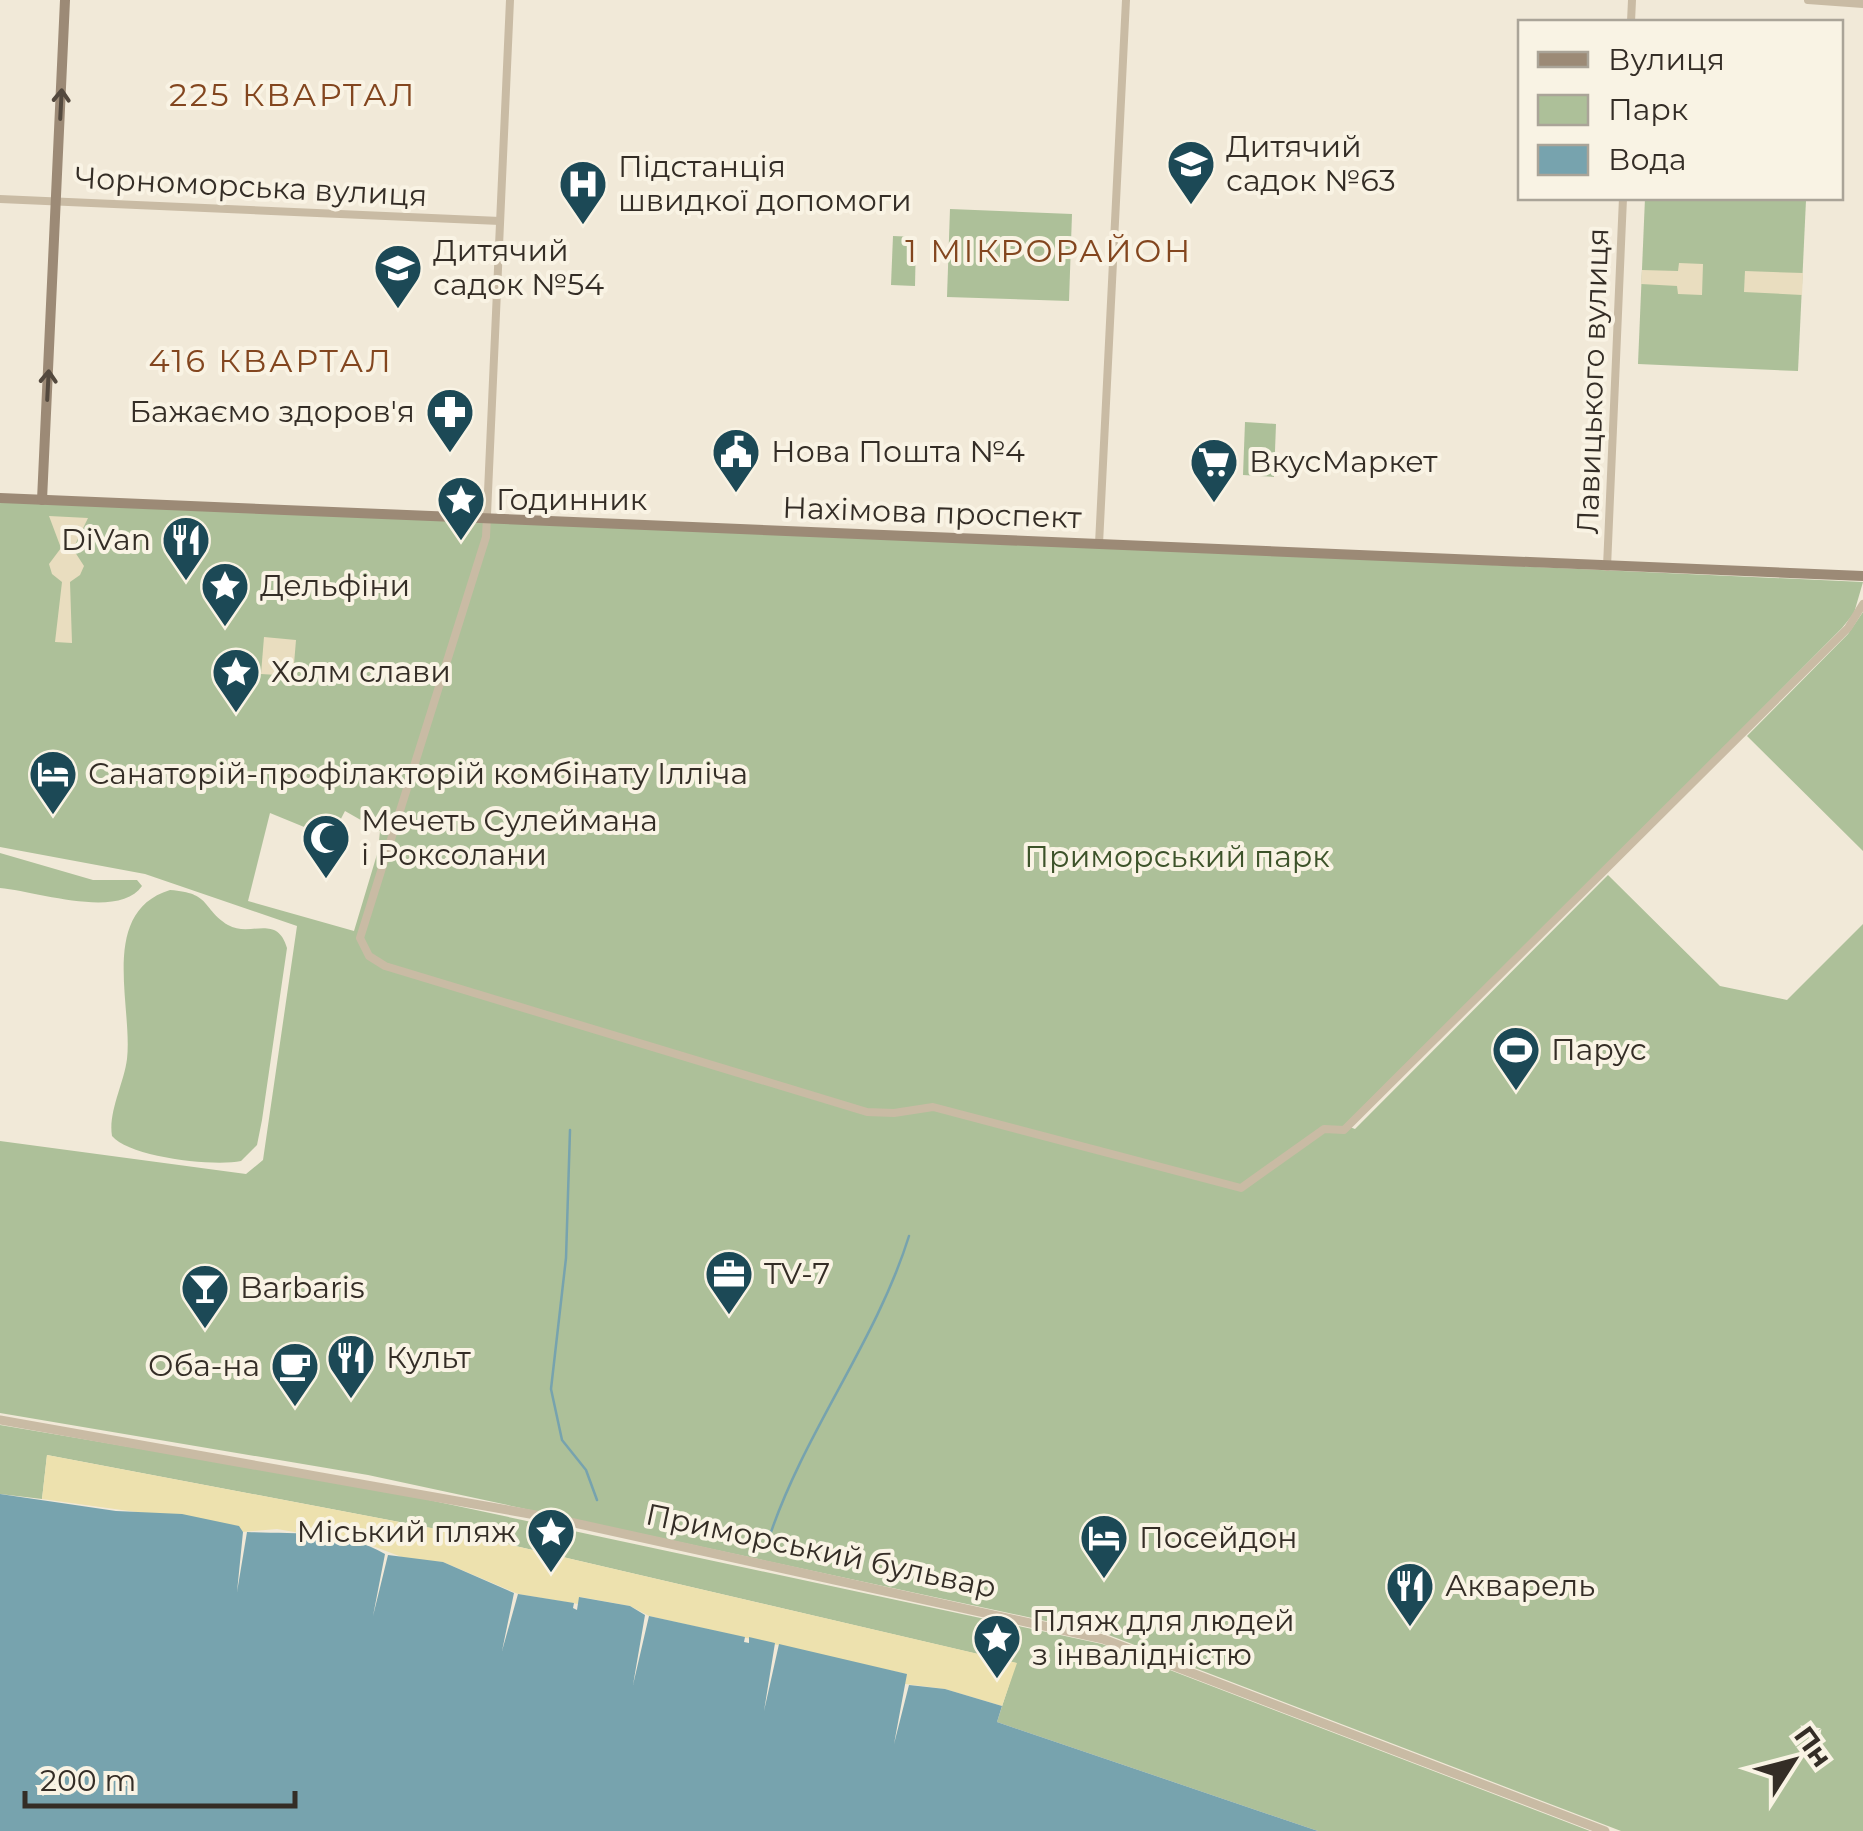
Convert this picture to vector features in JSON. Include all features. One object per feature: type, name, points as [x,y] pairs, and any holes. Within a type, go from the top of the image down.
[{"type":"main road","points":[[42,500],[65,0]]},
{"type":"main road","name":"Нахімова проспект","points":[[0,498],[1863,576]]},
{"type":"street","points":[[510,0],[486,520],[482,551],[360,938],[368,956],[386,966],[867,1112],[894,1114],[933,1107],[1234,1187],[1252,1183],[1327,1127],[1344,1130],[1848,628],[1863,604]]},
{"type":"street","points":[[1099,544],[1126,0]]},
{"type":"street","points":[[1808,0],[1863,4]]},
{"type":"street","name":"Чорноморська вулиця","points":[[0,199],[500,221]]},
{"type":"street","name":"Лавицького вулиця","points":[[1607,567],[1623,200]]},
{"type":"street","name":"Приморський бульвар","points":[[0,1420],[546,1517],[1103,1639],[1604,1831]]},
{"type":"green space","points":[[1645,200],[1806,200],[1798,371],[1638,364]]},
{"type":"green space","points":[[950,209],[1072,214],[1069,301],[947,297]]},
{"type":"green space","points":[[893,236],[916,237],[915,286],[891,285]]},
{"type":"green space","points":[[1245,422],[1276,424],[1274,477],[1243,475]]},
{"type":"green space","name":"Приморський парк","points":[[0,497],[1863,582],[1854,613],[1842,628],[1347,1126],[1355,1129],[1608,875],[1720,986],[1787,1000],[1863,924],[1863,1831],[1621,1831],[1106,1634],[368,1475],[0,1413],[0,1141],[246,1174],[263,1160],[297,926],[145,874],[0,847]],"holes":[[[345,811],[380,831],[378,851],[354,931],[248,901],[270,813],[331,838]]]},
{"type":"green space","points":[[1863,612],[1863,851],[1747,736],[1848,634]]},
{"type":"green space","points":[[0,853],[93,880],[137,880],[142,886],[131,896],[96,902],[0,888]]},
{"type":"green space","points":[[170,890],[200,898],[228,925],[277,931],[287,948],[257,1145],[241,1161],[173,1159],[136,1150],[112,1136],[112,1117],[127,1059],[126,939],[134,918],[148,901]]},
{"type":"green space","points":[[0,1425],[368,1487],[1102,1644],[1590,1831],[1318,1831],[997,1722],[1016,1663],[473,1536],[47,1455],[42,1499],[0,1494]]},
{"type":"sand","name":"Міський пляж","points":[[47,1455],[473,1536],[1017,1663],[1002,1706],[945,1689],[905,1684],[906,1674],[649,1616],[630,1606],[580,1597],[578,1604],[518,1594],[443,1562],[407,1559],[370,1545],[277,1529],[243,1532],[238,1526],[42,1499]]},
{"type":"shaded area","points":[[1679,263],[1703,264],[1702,295],[1678,294],[1677,286],[1641,284],[1642,270],[1678,271]]},
{"type":"shaded area","points":[[1745,271],[1803,273],[1802,295],[1744,292]]},
{"type":"shaded area","points":[[49,516],[88,518],[73,549],[84,566],[70,582],[72,643],[55,642],[62,582],[52,574],[49,564],[61,548]]},
{"type":"shaded area","points":[[264,637],[296,640],[293,676],[261,674]]},
{"type":"water","points":[[0,1494],[116,1511],[182,1514],[239,1526],[243,1532],[237,1592],[247,1532],[318,1535],[369,1546],[385,1554],[373,1616],[388,1555],[443,1562],[514,1593],[502,1651],[518,1594],[574,1603],[577,1610],[579,1597],[630,1606],[645,1615],[633,1685],[649,1616],[745,1637],[744,1642],[749,1643],[749,1637],[775,1643],[764,1711],[779,1644],[907,1674],[894,1744],[909,1685],[945,1689],[1002,1706],[997,1722],[1318,1831],[0,1831]]},
{"type":"waterway","points":[[570,1130],[566,1258],[551,1389],[562,1440],[586,1470],[597,1500]]},
{"type":"waterway","points":[[769,1538],[801,1461],[878,1313],[909,1236]]},
{"type":"place","name":"Дитячий садок №63","points":[[1191,206]]},
{"type":"place","name":"Підстанція швидкої допомоги","points":[[583,226]]},
{"type":"place","name":"Дитячий садок №54","points":[[398,310]]},
{"type":"place","name":"Бажаємо здоров'я","points":[[450,454]]},
{"type":"place","name":"Нова Пошта №4","points":[[736,494]]},
{"type":"place","name":"ВкусМаркет","points":[[1214,504]]},
{"type":"place","name":"Годинник","points":[[461,542]]},
{"type":"place","name":"DiVan","points":[[186,582]]},
{"type":"place","name":"Дельфіни","points":[[225,628]]},
{"type":"place","name":"Холм слави","points":[[236,714]]},
{"type":"place","name":"Санаторій-профілакторій комбінату Ілліча","points":[[53,816]]},
{"type":"place","name":"Мечеть Сулеймана і Роксолани","points":[[326,880]]},
{"type":"place","name":"Парус","points":[[1516,1092]]},
{"type":"place","name":"TV-7","points":[[729,1316]]},
{"type":"place","name":"Barbaris","points":[[205,1330]]},
{"type":"place","name":"Культ","points":[[351,1400]]},
{"type":"place","name":"Оба-на","points":[[295,1408]]},
{"type":"place","name":"Міський пляж","points":[[551,1574]]},
{"type":"place","name":"Посейдон","points":[[1104,1580]]},
{"type":"place","name":"Акварель","points":[[1410,1628]]},
{"type":"place","name":"Пляж для людей з інвалідністю","points":[[997,1680]]},
{"type":"district","name":"225 КВАРТАЛ","points":[[293,95]]},
{"type":"district","name":"1 МІКРОРАЙОН","points":[[1049,251]]},
{"type":"district","name":"416 КВАРТАЛ","points":[[271,361]]}]
